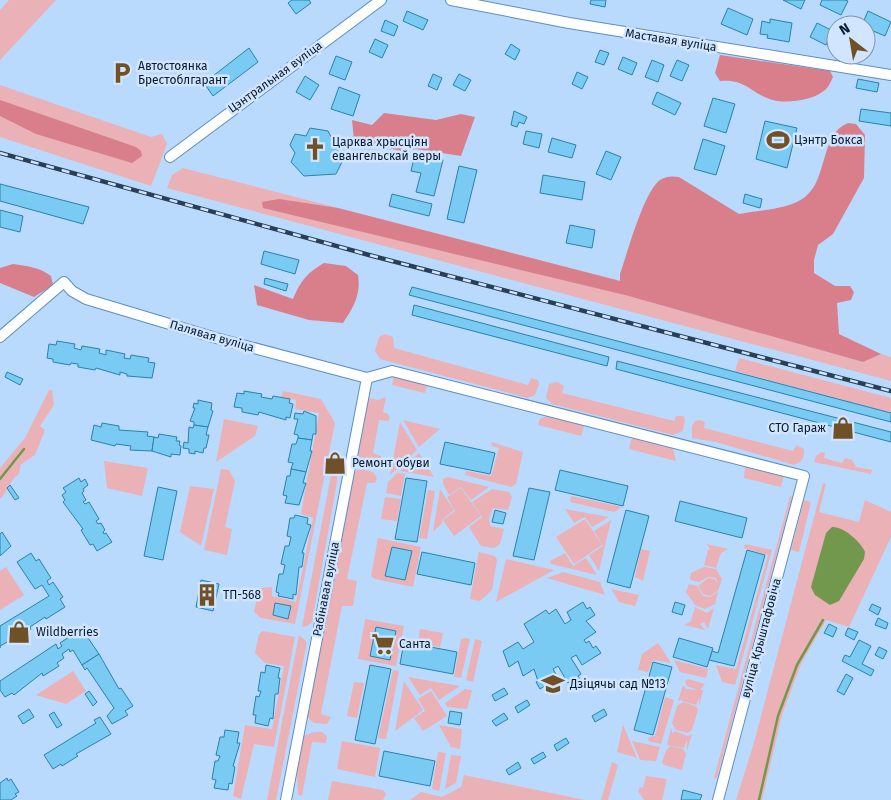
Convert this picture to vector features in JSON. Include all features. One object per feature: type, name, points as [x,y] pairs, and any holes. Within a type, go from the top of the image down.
[{"type":"street","name":"Цэнтральная вуліца","points":[[170,157],[381,0]]},
{"type":"street","name":"Маставая вуліца","points":[[451,0],[569,24],[891,75]]},
{"type":"street","name":"Палявая вуліца","points":[[0,338],[64,282],[86,300],[216,338],[367,378]]},
{"type":"street","name":"вуліца Крыштафовіча","points":[[367,378],[392,371],[804,476],[718,800]]},
{"type":"street","name":"Рабінавая вуліца","points":[[286,800],[367,378]]},
{"type":"shaded area","points":[[9,0],[56,0],[0,60],[0,10]]},
{"type":"shaded area","points":[[720,55],[830,71],[833,77],[826,89],[807,99],[793,101],[773,100],[742,84],[720,81],[715,73]]},
{"type":"shaded area","points":[[0,85],[151,137],[162,134],[167,144],[151,186],[0,137]]},
{"type":"shaded area","points":[[0,100],[136,147],[141,151],[142,156],[132,163],[36,134],[0,116]]},
{"type":"shaded area","points":[[384,113],[436,120],[461,114],[475,117],[461,156],[416,149],[401,151],[354,140],[352,120],[372,125]]},
{"type":"shaded area","points":[[848,123],[856,124],[865,135],[864,178],[833,234],[818,245],[814,260],[814,273],[835,286],[850,286],[854,292],[851,300],[837,303],[839,334],[881,354],[863,362],[625,295],[263,208],[262,202],[279,199],[338,208],[620,281],[620,274],[642,209],[654,186],[660,180],[669,177],[679,177],[739,214],[790,205],[805,197],[812,189],[833,137],[839,129]]},
{"type":"shaded area","points":[[183,168],[621,281],[625,295],[863,362],[881,354],[891,357],[891,381],[167,188],[172,175]]},
{"type":"shaded area","points":[[324,263],[346,266],[358,275],[359,282],[356,300],[343,323],[309,320],[257,305],[254,285],[293,299],[305,278]]},
{"type":"shaded area","points":[[13,264],[33,267],[46,273],[51,276],[53,285],[34,297],[0,283],[0,268]]},
{"type":"shaded area","points":[[385,334],[393,337],[394,348],[528,385],[531,378],[538,380],[539,384],[535,395],[528,398],[380,359],[375,351],[379,337]]},
{"type":"shaded area","points":[[739,358],[891,398],[891,413],[735,371]]},
{"type":"shaded area","points":[[394,376],[425,383],[427,386],[425,393],[392,385]]},
{"type":"shaded area","points":[[557,382],[564,386],[562,393],[674,421],[676,416],[683,416],[685,419],[683,431],[673,435],[552,404],[546,398],[549,384]]},
{"type":"shaded area","points":[[49,390],[52,390],[54,405],[40,426],[45,430],[35,455],[21,464],[19,474],[0,499],[0,468],[25,438]]},
{"type":"shaded area","points":[[283,391],[321,399],[335,423],[295,624],[261,618],[254,612],[259,588],[272,587],[272,596],[296,602],[313,518],[301,514],[319,413],[295,409],[296,400],[281,397]]},
{"type":"shaded area","points":[[386,397],[383,412],[388,414],[390,418],[388,421],[379,420],[373,453],[381,456],[381,461],[363,461],[357,457],[368,398],[378,400]]},
{"type":"shaded area","points":[[547,416],[581,424],[584,427],[581,436],[538,425],[540,419]]},
{"type":"shaded area","points":[[224,419],[258,426],[255,436],[216,462]]},
{"type":"shaded area","points":[[403,420],[440,429],[419,447]]},
{"type":"shaded area","points":[[695,421],[705,422],[704,428],[793,451],[796,445],[804,449],[804,455],[799,463],[794,465],[716,442],[692,438],[692,426]]},
{"type":"shaded area","points":[[400,422],[417,450],[390,475]]},
{"type":"shaded area","points":[[634,438],[673,448],[676,461],[629,449],[631,440]]},
{"type":"shaded area","points":[[491,442],[523,452],[516,484],[511,487],[465,475],[466,471],[491,476],[499,448],[492,446]]},
{"type":"shaded area","points":[[821,452],[825,453],[824,458],[842,463],[845,458],[852,460],[856,467],[872,470],[871,474],[814,462],[816,456]]},
{"type":"shaded area","points":[[419,453],[434,477],[400,471]]},
{"type":"shaded area","points":[[104,461],[148,468],[142,496],[107,488]]},
{"type":"shaded area","points":[[333,465],[337,466],[337,482],[312,622],[302,627]]},
{"type":"shaded area","points":[[745,467],[784,475],[781,487],[744,478]]},
{"type":"shaded area","points":[[221,469],[229,470],[235,481],[225,527],[232,529],[227,555],[204,550]]},
{"type":"shaded area","points":[[360,469],[373,472],[377,478],[375,483],[367,483],[347,579],[357,581],[353,606],[342,606],[321,714],[331,717],[327,724],[314,723],[307,717],[352,478],[354,472]]},
{"type":"shaded area","points":[[397,473],[405,474],[401,496],[386,493],[388,482]]},
{"type":"shaded area","points":[[448,477],[489,487],[471,500],[461,487],[449,495],[443,484],[443,479]]},
{"type":"shaded area","points":[[823,483],[826,484],[819,512],[859,522],[865,500],[891,512],[891,537],[849,627],[826,620],[801,664],[782,715],[762,800],[736,800],[753,746]]},
{"type":"shaded area","points":[[190,486],[214,489],[201,546],[180,532]]},
{"type":"shaded area","points":[[461,488],[481,516],[454,536],[443,520],[455,511],[447,497]]},
{"type":"shaded area","points":[[440,489],[454,510],[442,520],[443,522],[433,532]]},
{"type":"shaded area","points":[[492,489],[509,492],[512,497],[508,510],[493,508],[489,519],[490,526],[504,529],[500,544],[494,548],[481,546],[469,527],[482,517],[472,502]]},
{"type":"shaded area","points":[[428,490],[435,491],[427,539],[419,538]]},
{"type":"shaded area","points":[[571,496],[622,507],[614,512],[570,502]]},
{"type":"shaded area","points":[[790,496],[792,497],[717,778],[714,778]]},
{"type":"shaded area","points":[[385,497],[401,499],[397,521],[381,519]]},
{"type":"shaded area","points":[[804,500],[811,502],[799,552],[791,550]]},
{"type":"shaded area","points":[[565,509],[609,517],[592,527],[585,517],[574,523]]},
{"type":"shaded area","points":[[585,519],[602,545],[574,564],[556,537]]},
{"type":"shaded area","points":[[611,520],[599,571],[589,555],[603,546],[594,531]]},
{"type":"shaded area","points":[[832,527],[841,529],[851,535],[865,552],[864,559],[839,601],[830,605],[815,595],[811,587],[826,533]]},
{"type":"shaded area","points":[[378,538],[421,547],[413,587],[375,579],[371,576]]},
{"type":"shaded area","points":[[707,544],[728,549],[721,553],[716,568],[704,565],[708,550],[710,550]]},
{"type":"shaded area","points":[[745,544],[772,550],[735,685],[722,682],[716,665],[736,669],[768,555],[744,548]]},
{"type":"shaded area","points":[[641,549],[650,551],[643,581],[635,577]]},
{"type":"shaded area","points":[[479,552],[495,556],[497,560],[492,590],[480,601],[470,599]]},
{"type":"shaded area","points":[[565,553],[573,566],[586,558],[597,575],[551,564],[550,561]]},
{"type":"shaded area","points":[[506,559],[554,570],[496,602]]},
{"type":"shaded area","points":[[6,567],[24,595],[0,610],[0,571]]},
{"type":"shaded area","points":[[704,567],[716,569],[722,579],[718,591],[710,596],[703,594],[698,586],[708,578],[715,579],[718,585],[716,578],[708,577],[699,582],[690,580],[691,573]]},
{"type":"shaded area","points":[[563,572],[600,582],[605,595],[547,578]]},
{"type":"shaded area","points":[[689,584],[697,586],[703,596],[710,597],[718,592],[715,604],[705,609],[695,605],[686,592]]},
{"type":"shaded area","points":[[611,589],[639,595],[635,606],[619,602]]},
{"type":"shaded area","points":[[695,607],[707,613],[714,608],[708,629],[704,622],[700,624],[705,630],[684,625],[691,621]]},
{"type":"shaded area","points":[[365,619],[404,626],[396,666],[358,659]]},
{"type":"shaded area","points":[[420,629],[443,633],[440,647],[418,643]]},
{"type":"shaded area","points":[[263,631],[295,637],[274,747],[254,744],[241,799],[233,796],[245,725],[272,729],[284,666],[265,663],[255,653],[259,634]]},
{"type":"shaded area","points":[[299,635],[307,642],[276,800],[267,800]]},
{"type":"shaded area","points":[[461,639],[470,639],[461,678],[454,677]]},
{"type":"shaded area","points":[[475,639],[482,641],[473,682],[466,680]]},
{"type":"shaded area","points":[[658,643],[671,663],[653,660],[648,672],[638,670],[642,654]]},
{"type":"shaded area","points":[[674,660],[708,669],[706,678],[680,672]]},
{"type":"shaded area","points":[[393,670],[399,671],[386,739],[378,738]]},
{"type":"shaded area","points":[[73,671],[86,691],[66,704],[36,695]]},
{"type":"shaded area","points":[[408,677],[460,686],[439,700],[431,688],[420,695]]},
{"type":"shaded area","points":[[688,679],[705,684],[700,690],[703,690],[699,707],[699,698],[696,705],[682,701],[684,695],[682,700],[678,701],[683,685],[686,689],[698,690],[687,686],[685,681]]},
{"type":"shaded area","points":[[404,681],[423,710],[395,731]]},
{"type":"shaded area","points":[[354,682],[364,683],[357,718],[347,716]]},
{"type":"shaded area","points":[[465,689],[472,690],[467,709],[447,707],[445,703]]},
{"type":"shaded area","points":[[431,691],[447,716],[423,731],[414,718],[425,711],[418,699]]},
{"type":"shaded area","points":[[665,697],[674,700],[661,744],[648,741],[649,737],[655,736]]},
{"type":"shaded area","points":[[683,702],[696,706],[698,710],[692,730],[688,733],[676,730],[672,723],[677,706]]},
{"type":"shaded area","points":[[439,725],[462,729],[460,749],[451,747]]},
{"type":"shaded area","points":[[623,725],[637,758],[617,752]]},
{"type":"shaded area","points":[[671,728],[673,734],[674,731],[688,736],[692,734],[687,751],[687,740],[684,748],[667,745]]},
{"type":"shaded area","points":[[314,732],[322,732],[327,736],[326,743],[312,742],[302,796],[298,795],[297,775],[303,736]]},
{"type":"shaded area","points":[[342,741],[380,748],[375,777],[337,769]]},
{"type":"shaded area","points":[[632,741],[660,747],[656,761],[640,760]]},
{"type":"shaded area","points":[[671,746],[683,749],[686,754],[682,770],[664,765],[662,762],[666,750]]},
{"type":"shaded area","points":[[438,752],[446,753],[439,791],[432,789]]},
{"type":"shaded area","points":[[451,755],[461,756],[456,783],[445,789]]},
{"type":"shaded area","points":[[612,762],[618,765],[608,800],[601,800]]},
{"type":"shaded area","points":[[464,775],[585,800],[410,800],[421,792],[442,797],[461,787]]},
{"type":"shaded area","points":[[646,776],[667,779],[662,800],[644,800],[638,791],[640,787],[643,788]]},
{"type":"shaded area","points":[[332,781],[383,790],[386,794],[383,800],[328,800]]},
{"type":"building","points":[[292,0],[309,0],[311,3],[296,14],[288,3]]},
{"type":"building","points":[[591,0],[606,0],[605,7],[590,4]]},
{"type":"building","points":[[783,0],[805,0],[801,9]]},
{"type":"building","points":[[822,0],[848,1],[841,15],[820,5]]},
{"type":"building","points":[[728,8],[753,19],[747,35],[721,24]]},
{"type":"building","points":[[407,11],[428,20],[423,30],[403,21]]},
{"type":"building","points":[[868,11],[891,22],[885,36],[876,32],[876,15],[866,15]]},
{"type":"building","points":[[770,19],[792,23],[789,42],[767,38],[768,35],[760,34],[762,21],[770,23]]},
{"type":"building","points":[[385,20],[398,26],[394,36],[381,31]]},
{"type":"building","points":[[817,23],[826,28],[826,45],[810,37]]},
{"type":"building","points":[[375,39],[388,45],[382,58],[369,52]]},
{"type":"building","points":[[511,44],[520,50],[515,60],[505,54]]},
{"type":"building","points":[[249,48],[258,62],[213,96],[204,83]]},
{"type":"building","points":[[600,50],[609,53],[604,65],[595,62]]},
{"type":"building","points":[[336,56],[352,62],[345,80],[329,74]]},
{"type":"building","points":[[623,57],[637,63],[632,75],[618,69]]},
{"type":"building","points":[[652,60],[664,65],[658,82],[645,77]]},
{"type":"building","points":[[677,60],[689,65],[682,81],[670,76]]},
{"type":"building","points":[[577,72],[588,77],[582,89],[572,84]]},
{"type":"building","points":[[433,74],[442,78],[437,90],[428,86]]},
{"type":"building","points":[[459,74],[471,80],[465,91],[453,85]]},
{"type":"building","points":[[305,76],[319,85],[310,100],[296,92]]},
{"type":"building","points":[[858,79],[879,83],[877,92],[856,88]]},
{"type":"building","points":[[339,87],[360,95],[353,116],[331,109]]},
{"type":"building","points":[[657,92],[681,103],[675,115],[652,104]]},
{"type":"building","points":[[713,98],[735,104],[726,133],[704,126]]},
{"type":"building","points":[[861,109],[891,113],[891,126],[859,121]]},
{"type":"building","points":[[514,111],[527,117],[524,124],[519,122],[517,127],[511,125]]},
{"type":"building","points":[[765,121],[797,128],[787,168],[756,159]]},
{"type":"building","name":"Царква хрысціян евангельскай веры","points":[[310,128],[328,131],[343,160],[336,174],[304,176],[291,162],[295,153],[290,145],[295,134],[306,136]]},
{"type":"building","points":[[526,131],[542,134],[539,148],[523,144]]},
{"type":"building","points":[[552,138],[576,145],[572,158],[548,152]]},
{"type":"building","points":[[703,139],[725,146],[716,175],[694,169]]},
{"type":"building","points":[[606,151],[621,157],[611,180],[596,174]]},
{"type":"building","points":[[415,154],[443,160],[434,196],[416,192],[421,173],[411,171]]},
{"type":"building","points":[[459,166],[477,170],[464,223],[447,219]]},
{"type":"building","points":[[543,175],[585,182],[582,200],[540,193]]},
{"type":"building","points":[[0,184],[89,207],[83,224],[0,201]]},
{"type":"building","points":[[392,194],[432,204],[429,216],[389,206]]},
{"type":"building","points":[[745,194],[762,199],[760,208],[743,203]]},
{"type":"building","points":[[0,210],[23,216],[20,232],[0,227]]},
{"type":"building","points":[[570,225],[595,230],[592,248],[566,243]]},
{"type":"building","points":[[264,251],[299,260],[295,274],[261,264]]},
{"type":"building","points":[[265,278],[288,284],[286,291],[264,284]]},
{"type":"building","points":[[412,287],[891,413],[891,422],[409,295]]},
{"type":"building","points":[[414,305],[609,357],[607,366],[412,315]]},
{"type":"building","points":[[57,341],[75,344],[74,348],[81,350],[82,346],[100,349],[99,353],[106,355],[106,350],[125,354],[124,358],[130,359],[131,355],[149,358],[148,362],[155,363],[152,378],[127,376],[127,374],[120,372],[120,375],[96,368],[95,370],[78,367],[78,364],[71,363],[70,365],[53,362],[53,359],[47,358],[49,344],[56,345]]},
{"type":"building","points":[[617,361],[891,432],[891,442],[616,369]]},
{"type":"building","points":[[7,372],[23,379],[20,385],[5,377]]},
{"type":"building","points":[[244,391],[262,394],[261,397],[272,399],[273,396],[290,399],[289,403],[293,404],[290,418],[286,417],[286,420],[259,412],[258,415],[242,412],[242,408],[234,407],[237,393],[244,394]]},
{"type":"building","points":[[198,400],[212,403],[211,410],[213,411],[208,427],[194,425],[194,422],[190,421],[195,408],[193,408],[194,403],[198,404]]},
{"type":"building","points":[[304,411],[316,416],[316,434],[313,434],[312,440],[298,438],[298,435],[294,434],[298,419],[294,419],[295,413],[303,414]]},
{"type":"building","points":[[102,423],[119,426],[119,430],[148,432],[147,436],[154,437],[152,451],[130,450],[131,446],[116,444],[115,446],[91,440],[94,425],[101,427]]},
{"type":"building","points":[[194,425],[208,427],[206,435],[209,435],[203,453],[195,451],[195,454],[189,453],[189,449],[183,448],[184,442],[188,443],[189,427],[193,428]]},
{"type":"building","points":[[159,434],[177,437],[176,441],[180,441],[179,445],[181,446],[180,455],[171,454],[171,457],[152,451],[154,437],[158,438]]},
{"type":"building","points":[[298,438],[312,440],[310,451],[312,451],[306,472],[291,469],[293,463],[288,462],[292,444],[296,444]]},
{"type":"building","points":[[445,442],[495,453],[490,474],[440,464]]},
{"type":"building","points":[[291,469],[306,472],[303,483],[306,483],[299,505],[285,503],[287,496],[283,495],[287,476],[290,476]]},
{"type":"building","points":[[560,470],[628,486],[623,506],[555,490]]},
{"type":"building","points":[[79,478],[81,482],[85,479],[88,485],[83,489],[82,493],[86,500],[83,502],[85,504],[89,502],[99,519],[96,521],[98,524],[101,523],[105,530],[104,534],[106,533],[112,542],[97,551],[93,544],[90,545],[81,530],[83,529],[63,502],[65,500],[62,495],[66,492],[63,488]]},
{"type":"building","points":[[406,478],[427,481],[417,542],[395,539]]},
{"type":"building","points":[[10,485],[19,498],[15,500],[7,488]]},
{"type":"building","points":[[158,487],[177,491],[163,560],[144,556]]},
{"type":"building","points":[[529,488],[550,492],[534,560],[513,556]]},
{"type":"building","points":[[680,501],[747,518],[742,538],[675,521]]},
{"type":"building","points":[[495,510],[506,513],[503,524],[492,522]]},
{"type":"building","points":[[626,510],[649,516],[630,588],[607,582]]},
{"type":"building","points":[[295,515],[308,518],[307,524],[311,525],[302,553],[304,553],[302,567],[299,567],[296,595],[293,594],[293,599],[278,596],[279,593],[276,592],[279,574],[283,574],[285,565],[281,564],[285,546],[289,546],[291,537],[287,536],[290,518],[294,518]]},
{"type":"building","points":[[2,532],[11,546],[0,556],[0,534]]},
{"type":"building","points":[[392,547],[412,551],[405,580],[385,576]]},
{"type":"building","points":[[747,550],[765,555],[734,666],[709,660],[712,651],[718,653]]},
{"type":"building","points":[[422,552],[475,563],[471,585],[417,574]]},
{"type":"building","points":[[31,553],[36,561],[39,559],[51,578],[47,581],[49,585],[53,582],[63,597],[60,599],[65,607],[46,619],[45,617],[30,627],[31,629],[0,646],[0,626],[49,596],[42,585],[35,589],[17,562]]},
{"type":"building","name":"ТП-568","points":[[201,580],[219,584],[213,611],[196,607]]},
{"type":"building","points":[[583,602],[587,609],[590,607],[595,615],[586,621],[596,632],[584,640],[586,643],[589,641],[593,648],[596,646],[601,653],[582,665],[576,655],[571,658],[581,674],[578,676],[580,679],[573,683],[571,680],[568,683],[558,666],[553,669],[558,678],[540,689],[536,682],[538,681],[534,669],[523,676],[518,661],[509,667],[503,651],[518,642],[523,649],[534,642],[524,624],[546,610],[549,614],[556,609],[565,624],[571,620],[567,612]]},
{"type":"building","points":[[675,602],[685,605],[682,615],[672,612]]},
{"type":"building","points":[[275,603],[291,606],[288,619],[273,615]]},
{"type":"building","points":[[872,604],[881,608],[878,615],[869,610]]},
{"type":"building","points":[[878,618],[888,623],[886,629],[875,625]]},
{"type":"building","points":[[829,624],[837,628],[833,637],[824,633]]},
{"type":"building","name":"Санта","points":[[376,627],[396,631],[390,660],[370,656]]},
{"type":"building","points":[[848,628],[858,632],[854,640],[845,635]]},
{"type":"building","points":[[84,632],[99,654],[82,665],[73,650],[70,652],[69,649],[62,654],[64,658],[57,663],[59,666],[43,676],[42,673],[14,695],[12,693],[5,697],[0,690],[0,681],[56,644],[58,649],[62,646],[60,643],[75,633],[77,636]]},
{"type":"building","points":[[679,638],[713,648],[707,667],[673,657]]},
{"type":"building","points":[[859,640],[871,646],[862,664],[874,670],[871,676],[842,661],[845,655],[850,657]]},
{"type":"building","points":[[404,642],[457,652],[453,674],[400,664]]},
{"type":"building","points":[[879,647],[887,651],[883,659],[875,655]]},
{"type":"building","points":[[99,654],[119,689],[121,688],[133,706],[125,711],[128,715],[112,724],[107,716],[114,708],[87,668],[85,670],[82,665]]},
{"type":"building","points":[[653,662],[672,667],[653,735],[634,730]]},
{"type":"building","points":[[266,665],[280,668],[278,694],[275,694],[273,719],[270,718],[268,726],[255,723],[256,715],[253,715],[256,696],[259,697],[261,691],[258,691],[261,672],[265,673]]},
{"type":"building","points":[[370,665],[391,669],[375,744],[355,740]]},
{"type":"building","points":[[846,674],[853,678],[844,695],[837,691]]},
{"type":"building","points":[[504,688],[508,694],[495,701],[492,695]]},
{"type":"building","points":[[89,691],[97,702],[93,706],[85,694]]},
{"type":"building","points":[[527,700],[530,705],[518,713],[515,707]]},
{"type":"building","points":[[29,709],[34,717],[23,724],[18,716]]},
{"type":"building","points":[[604,709],[607,715],[595,722],[592,716]]},
{"type":"building","points":[[450,711],[462,713],[460,725],[448,723]]},
{"type":"building","points":[[54,712],[62,725],[57,728],[49,715]]},
{"type":"building","points":[[504,713],[508,719],[496,726],[492,721]]},
{"type":"building","points":[[100,717],[111,734],[76,754],[78,756],[62,766],[61,764],[53,769],[44,755],[96,723],[94,720]]},
{"type":"building","points":[[225,730],[239,732],[237,743],[240,743],[233,766],[235,767],[232,784],[229,783],[228,790],[214,788],[216,780],[212,779],[215,761],[218,761],[220,756],[216,755],[220,737],[224,737]]},
{"type":"building","points":[[566,738],[569,743],[557,751],[554,745]]},
{"type":"building","points":[[384,751],[435,761],[430,786],[379,776]]},
{"type":"building","points":[[543,752],[546,757],[534,764],[531,759]]},
{"type":"building","points":[[518,762],[521,768],[509,775],[506,770]]},
{"type":"building","points":[[7,778],[8,781],[11,779],[19,792],[11,800],[0,800],[0,783]]},
{"type":"building","points":[[683,790],[702,795],[700,800],[681,800]]},
{"type":"waterway","points":[[0,479],[24,449]]},
{"type":"waterway","points":[[759,800],[778,716],[797,665],[823,620]]},
{"type":"railway","points":[[0,153],[369,255],[891,391]]},
{"type":"place","name":"Автостоянка Брестоблгарант","points":[[122,73]]},
{"type":"place","name":"Цэнтр Бокса","points":[[778,140]]},
{"type":"place","name":"Царква хрысціян евангельскай веры","points":[[315,149]]},
{"type":"place","name":"СТО Гараж","points":[[843,428]]},
{"type":"place","name":"Ремонт обуви","points":[[335,463]]},
{"type":"place","name":"ТП-568","points":[[207,595]]},
{"type":"place","name":"Wildberries","points":[[19,632]]},
{"type":"place","name":"Санта","points":[[383,644]]},
{"type":"place","name":"Дзіцячы сад №13","points":[[553,684]]}]
